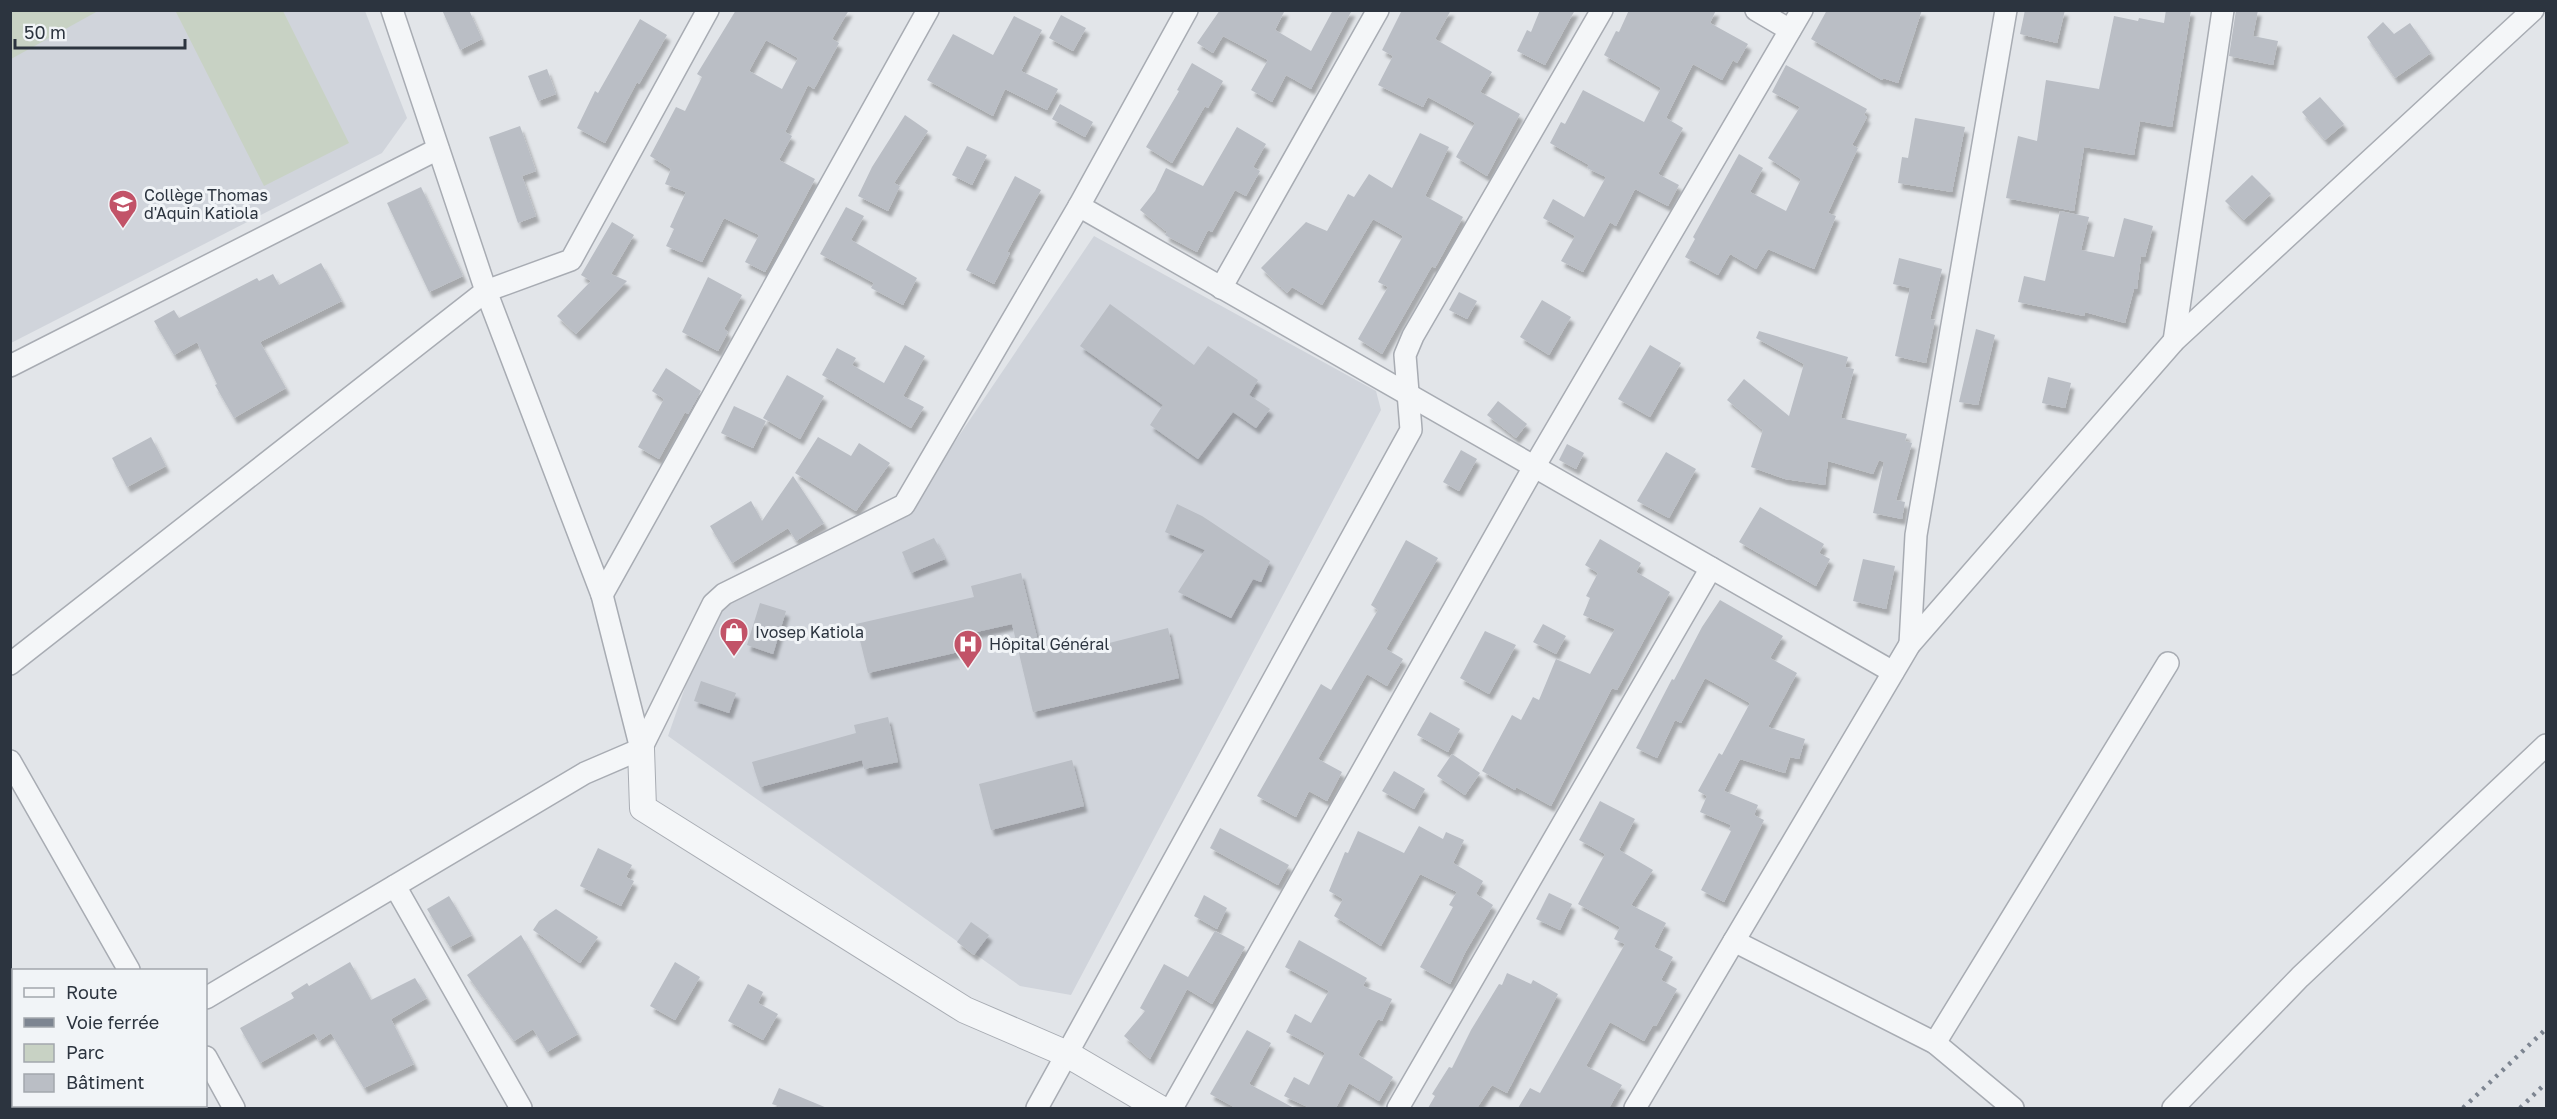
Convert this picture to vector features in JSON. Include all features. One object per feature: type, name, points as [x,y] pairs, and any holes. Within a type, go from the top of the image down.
[{"type":"street","points":[[392,10],[486,291],[602,595],[640,749],[643,808],[965,1010],[1066,1054],[1159,1108]]},
{"type":"street","points":[[10,664],[486,291],[571,260],[708,10]]},
{"type":"street","points":[[602,595],[928,10]]},
{"type":"street","points":[[207,997],[585,773],[640,749],[713,604],[724,594],[904,505],[1079,206],[1187,10]]},
{"type":"street","points":[[1221,288],[1378,10]]},
{"type":"street","points":[[1037,1108],[1411,430],[1405,355],[1413,336],[1602,10]]},
{"type":"street","points":[[1756,10],[1790,30]]},
{"type":"street","points":[[1172,1108],[1534,467],[1802,10]]},
{"type":"street","points":[[1910,644],[1916,536],[2006,10]]},
{"type":"street","points":[[2174,341],[2223,10]]},
{"type":"street","points":[[1635,1108],[1910,644],[2174,341],[2533,10]]},
{"type":"street","points":[[10,366],[438,150]]},
{"type":"street","points":[[1079,206],[1893,672]]},
{"type":"street","points":[[1398,1108],[1711,568]]},
{"type":"street","points":[[1935,1043],[2168,663]]},
{"type":"street","points":[[2173,1108],[2300,977],[2547,745]]},
{"type":"street","points":[[10,761],[128,969]]},
{"type":"street","points":[[395,886],[521,1108]]},
{"type":"street","points":[[1734,942],[1935,1043],[2013,1108]]},
{"type":"street","points":[[207,1059],[234,1108]]},
{"type":"shaded area","name":"Collège Thomas d'Aquin Katiola","points":[[11,11],[365,11],[407,118],[382,153],[11,343]]},
{"type":"shaded area","name":"Hôpital Général","points":[[1094,236],[1376,391],[1381,410],[1071,995],[1020,986],[668,736],[715,602],[906,514]]},
{"type":"green space","points":[[11,10],[98,10],[98,11],[11,59]]},
{"type":"green space","points":[[179,10],[283,11],[349,143],[264,186],[176,12]]},
{"type":"building","points":[[442,10],[469,10],[482,39],[460,50]]},
{"type":"building","points":[[736,10],[849,10],[832,39],[839,43],[814,89],[808,85],[785,132],[792,136],[779,160],[815,179],[765,272],[745,262],[759,235],[724,218],[702,262],[666,246],[674,229],[670,227],[686,192],[665,184],[671,169],[650,156],[676,107],[685,111],[702,77],[697,74]],"holes":[[[766,40],[798,58],[782,89],[749,71]]]},
{"type":"building","points":[[1220,10],[1285,10],[1275,30],[1311,51],[1333,10],[1352,10],[1311,89],[1286,75],[1272,102],[1251,90],[1268,60],[1223,36],[1213,53],[1197,43]]},
{"type":"building","points":[[1402,10],[1451,10],[1435,39],[1492,72],[1480,92],[1520,114],[1487,176],[1456,157],[1475,123],[1428,97],[1423,107],[1378,85],[1393,56],[1382,50]]},
{"type":"building","points":[[1540,10],[1575,10],[1545,65],[1517,51],[1527,30],[1531,32]]},
{"type":"building","points":[[1629,10],[1716,10],[1710,23],[1748,44],[1737,63],[1733,60],[1722,80],[1693,64],[1666,118],[1683,128],[1658,174],[1679,185],[1668,206],[1635,189],[1616,226],[1610,222],[1583,272],[1561,261],[1575,236],[1543,218],[1553,199],[1584,217],[1606,177],[1587,168],[1589,165],[1550,143],[1561,122],[1565,124],[1583,90],[1644,122],[1661,88],[1604,55],[1616,31],[1619,32]]},
{"type":"building","points":[[1827,10],[1922,10],[1898,83],[1883,78],[1882,80],[1811,39]]},
{"type":"building","points":[[2025,10],[2065,10],[2057,43],[2020,34]]},
{"type":"building","points":[[2166,10],[2191,10],[2172,127],[2140,121],[2134,155],[2084,147],[2074,211],[2006,198],[2018,136],[2037,141],[2046,80],[2099,89],[2114,16],[2164,23]]},
{"type":"building","points":[[2236,10],[2258,10],[2253,36],[2278,41],[2273,65],[2229,56]]},
{"type":"building","points":[[1061,15],[1086,28],[1073,51],[1049,38]]},
{"type":"building","points":[[1014,16],[1042,30],[1021,71],[1058,89],[1047,110],[1005,89],[993,116],[927,80],[953,34],[993,55]]},
{"type":"building","points":[[640,19],[667,35],[639,84],[637,82],[605,143],[577,128],[595,91],[598,93]]},
{"type":"building","points":[[2383,22],[2394,34],[2410,23],[2431,53],[2395,78],[2367,37]]},
{"type":"building","points":[[1192,63],[1223,81],[1208,108],[1205,106],[1172,163],[1146,147],[1179,91],[1177,90]]},
{"type":"building","points":[[1786,65],[1867,109],[1864,115],[1867,117],[1852,145],[1858,148],[1828,213],[1836,216],[1814,269],[1768,249],[1756,269],[1730,254],[1718,275],[1685,257],[1695,239],[1693,237],[1739,154],[1763,168],[1750,192],[1786,211],[1801,179],[1768,158],[1800,107],[1772,92]]},
{"type":"building","points":[[547,69],[556,94],[538,101],[528,76]]},
{"type":"building","points":[[2320,97],[2344,124],[2325,140],[2302,112]]},
{"type":"building","points":[[1060,104],[1093,122],[1085,137],[1052,119]]},
{"type":"building","points":[[905,115],[928,131],[894,183],[900,186],[888,211],[858,196],[872,167]]},
{"type":"building","points":[[1915,118],[1965,127],[1952,192],[1898,183],[1902,157],[1908,158]]},
{"type":"building","points":[[520,126],[536,171],[522,176],[536,216],[518,223],[489,137]]},
{"type":"building","points":[[1237,127],[1266,144],[1253,167],[1260,171],[1246,196],[1235,190],[1212,232],[1208,230],[1197,252],[1165,235],[1167,232],[1140,210],[1155,191],[1166,168],[1203,186]]},
{"type":"building","points":[[1420,133],[1449,147],[1425,196],[1463,217],[1435,268],[1432,266],[1382,354],[1358,339],[1388,287],[1378,282],[1403,236],[1373,219],[1322,305],[1292,287],[1287,293],[1261,268],[1306,222],[1327,231],[1348,194],[1354,197],[1369,174],[1392,188]]},
{"type":"building","points":[[967,146],[987,155],[972,185],[952,175]]},
{"type":"building","points":[[2252,175],[2271,194],[2244,220],[2225,201]]},
{"type":"building","points":[[1015,176],[1041,190],[1007,252],[1010,253],[994,284],[966,270]]},
{"type":"building","points":[[421,187],[463,276],[429,292],[387,203]]},
{"type":"building","points":[[846,207],[864,216],[851,240],[917,278],[903,305],[871,288],[874,283],[820,254]]},
{"type":"building","points":[[2060,211],[2089,217],[2081,250],[2114,257],[2124,218],[2153,226],[2145,257],[2141,256],[2137,289],[2134,289],[2125,323],[2085,312],[2084,316],[2018,302],[2024,276],[2045,281]]},
{"type":"building","points":[[612,222],[634,235],[611,274],[627,281],[576,334],[557,316],[591,281],[581,275]]},
{"type":"building","points":[[1899,258],[1942,269],[1930,319],[1935,320],[1926,363],[1895,356],[1910,288],[1893,284]]},
{"type":"building","points":[[321,263],[342,301],[260,342],[286,388],[234,418],[215,385],[217,384],[197,342],[174,355],[154,321],[174,310],[179,318],[257,278],[259,281],[273,274],[279,285]]},
{"type":"building","points":[[708,277],[742,295],[724,329],[728,332],[718,351],[682,332]]},
{"type":"building","points":[[1459,292],[1477,301],[1467,319],[1449,310]]},
{"type":"building","points":[[1542,300],[1571,317],[1549,355],[1520,337]]},
{"type":"building","points":[[1110,304],[1194,365],[1208,346],[1258,380],[1249,395],[1270,409],[1256,428],[1233,412],[1198,459],[1150,425],[1163,405],[1080,346]]},
{"type":"building","points":[[1976,329],[1995,335],[1978,405],[1959,402]]},
{"type":"building","points":[[1759,331],[1848,357],[1845,367],[1854,369],[1841,418],[1907,434],[1905,441],[1912,443],[1896,500],[1905,502],[1902,519],[1873,513],[1884,462],[1879,460],[1873,474],[1828,461],[1825,485],[1785,479],[1751,467],[1763,430],[1727,400],[1744,379],[1789,416],[1804,364],[1756,338]]},
{"type":"building","points":[[905,345],[925,356],[903,396],[924,407],[911,428],[822,375],[837,348],[856,358],[852,365],[884,383]]},
{"type":"building","points":[[1650,345],[1681,363],[1650,417],[1618,399]]},
{"type":"building","points":[[666,368],[701,391],[688,414],[685,412],[659,459],[638,447],[664,399],[652,391]]},
{"type":"building","points":[[787,375],[824,396],[800,439],[763,418]]},
{"type":"building","points":[[2048,377],[2071,383],[2065,408],[2042,403]]},
{"type":"building","points":[[1498,401],[1527,424],[1516,438],[1487,415]]},
{"type":"building","points":[[734,406],[766,421],[753,448],[721,433]]},
{"type":"building","points":[[151,437],[166,466],[127,487],[112,458]]},
{"type":"building","points":[[818,437],[851,456],[859,443],[890,463],[856,511],[795,473]]},
{"type":"building","points":[[1567,444],[1584,453],[1576,469],[1559,460]]},
{"type":"building","points":[[1461,450],[1477,459],[1459,491],[1443,482]]},
{"type":"building","points":[[1666,452],[1696,469],[1669,518],[1637,501]]},
{"type":"building","points":[[793,476],[824,523],[796,541],[788,528],[732,563],[710,526],[751,501],[762,521]]},
{"type":"building","points":[[1177,504],[1202,516],[1270,561],[1261,582],[1253,579],[1231,618],[1178,592],[1205,550],[1165,532]]},
{"type":"building","points":[[1760,507],[1824,544],[1819,553],[1830,559],[1816,586],[1739,542]]},
{"type":"building","points":[[934,538],[945,559],[911,573],[902,552]]},
{"type":"building","points":[[1600,539],[1641,563],[1636,572],[1670,592],[1617,690],[1612,688],[1551,806],[1516,787],[1515,790],[1482,771],[1512,715],[1521,720],[1533,697],[1539,700],[1556,659],[1590,674],[1615,629],[1583,615],[1590,598],[1586,596],[1598,573],[1585,565]]},
{"type":"building","points":[[1406,540],[1438,558],[1386,649],[1403,659],[1387,686],[1367,674],[1318,759],[1342,772],[1327,801],[1309,791],[1296,817],[1257,796],[1321,684],[1331,690],[1378,610],[1371,605]]},
{"type":"building","points":[[1863,559],[1895,566],[1886,609],[1853,601]]},
{"type":"building","points":[[1021,573],[1040,649],[1071,642],[1074,652],[1168,628],[1179,678],[1033,712],[1012,624],[963,635],[967,650],[868,673],[856,624],[974,597],[971,586]]},
{"type":"building","points":[[1720,600],[1783,636],[1770,658],[1797,673],[1768,727],[1805,739],[1799,759],[1790,757],[1785,773],[1740,759],[1724,791],[1758,805],[1754,815],[1764,820],[1724,902],[1701,890],[1731,831],[1729,830],[1731,825],[1700,812],[1707,796],[1698,791],[1719,753],[1722,755],[1750,703],[1705,678],[1681,723],[1675,720],[1657,758],[1636,748],[1672,679],[1674,680],[1702,627]]},
{"type":"building","points":[[760,603],[786,611],[773,654],[747,645]]},
{"type":"building","points":[[1543,624],[1566,636],[1556,654],[1533,642]]},
{"type":"building","points":[[1485,631],[1516,645],[1489,694],[1460,678]]},
{"type":"building","points":[[701,681],[736,693],[729,713],[694,701]]},
{"type":"building","points":[[1430,712],[1460,729],[1448,752],[1417,735]]},
{"type":"building","points":[[888,717],[898,762],[864,769],[862,760],[760,787],[752,762],[856,733],[854,725]]},
{"type":"building","points":[[1452,754],[1480,773],[1465,795],[1437,776]]},
{"type":"building","points":[[1072,760],[1084,806],[991,830],[979,784]]},
{"type":"building","points":[[1394,771],[1425,789],[1414,809],[1382,791]]},
{"type":"building","points":[[1600,801],[1635,819],[1619,850],[1653,870],[1631,905],[1666,923],[1654,947],[1673,957],[1661,980],[1677,989],[1656,1026],[1653,1025],[1644,1041],[1610,1022],[1586,1066],[1622,1085],[1609,1108],[1518,1108],[1530,1088],[1540,1093],[1625,944],[1614,939],[1620,927],[1578,904],[1605,854],[1579,840]]},
{"type":"building","points":[[1419,826],[1443,839],[1446,832],[1464,840],[1453,863],[1483,881],[1476,894],[1493,905],[1450,984],[1420,967],[1453,907],[1449,905],[1457,892],[1420,874],[1381,946],[1334,916],[1343,899],[1329,891],[1345,852],[1348,853],[1358,831],[1404,853]]},
{"type":"building","points":[[1220,828],[1289,865],[1278,885],[1210,848]]},
{"type":"building","points":[[598,848],[632,865],[626,877],[634,881],[621,906],[580,886]]},
{"type":"building","points":[[1549,893],[1572,904],[1560,930],[1536,919]]},
{"type":"building","points":[[1204,895],[1227,908],[1217,929],[1194,916]]},
{"type":"building","points":[[449,896],[472,935],[450,947],[427,909]]},
{"type":"building","points":[[556,909],[598,937],[580,963],[533,930],[539,921]]},
{"type":"building","points":[[971,922],[989,935],[974,955],[957,942]]},
{"type":"building","points":[[1215,931],[1245,947],[1212,1004],[1187,989],[1150,1059],[1124,1036],[1145,1011],[1140,1008],[1164,964],[1188,977]]},
{"type":"building","points":[[521,935],[578,1034],[547,1052],[533,1029],[514,1041],[467,975]]},
{"type":"building","points":[[1299,940],[1367,978],[1363,986],[1392,999],[1382,1021],[1378,1019],[1358,1055],[1393,1077],[1379,1101],[1349,1083],[1336,1108],[1310,1108],[1284,1096],[1294,1077],[1309,1085],[1325,1053],[1286,1032],[1295,1014],[1311,1023],[1329,991],[1285,967]]},
{"type":"building","points":[[350,962],[371,1000],[415,978],[427,998],[391,1019],[414,1064],[364,1088],[331,1033],[319,1041],[314,1033],[260,1063],[240,1028],[294,998],[291,993],[307,983],[309,986]]},
{"type":"building","points":[[675,962],[700,977],[675,1020],[650,1006]]},
{"type":"building","points":[[1507,973],[1531,984],[1533,980],[1558,994],[1507,1093],[1492,1085],[1477,1108],[1428,1108],[1435,1096],[1432,1094],[1449,1067],[1452,1068],[1471,1030],[1499,984],[1502,985]]},
{"type":"building","points":[[748,984],[763,992],[758,1003],[778,1014],[763,1040],[728,1021]]},
{"type":"building","points":[[1247,1030],[1271,1043],[1249,1084],[1294,1108],[1236,1108],[1210,1094]]},
{"type":"building","points":[[779,1088],[827,1108],[784,1108],[772,1104]]},
{"type":"railway","points":[[2463,1108],[2546,1029]]},
{"type":"railway","points":[[2520,1108],[2546,1083]]},
{"type":"place","name":"Collège Thomas d'Aquin Katiola","points":[[123,230]]},
{"type":"place","name":"Ivosep Katiola","points":[[734,658]]},
{"type":"place","name":"Hôpital Général","points":[[968,670]]}]
